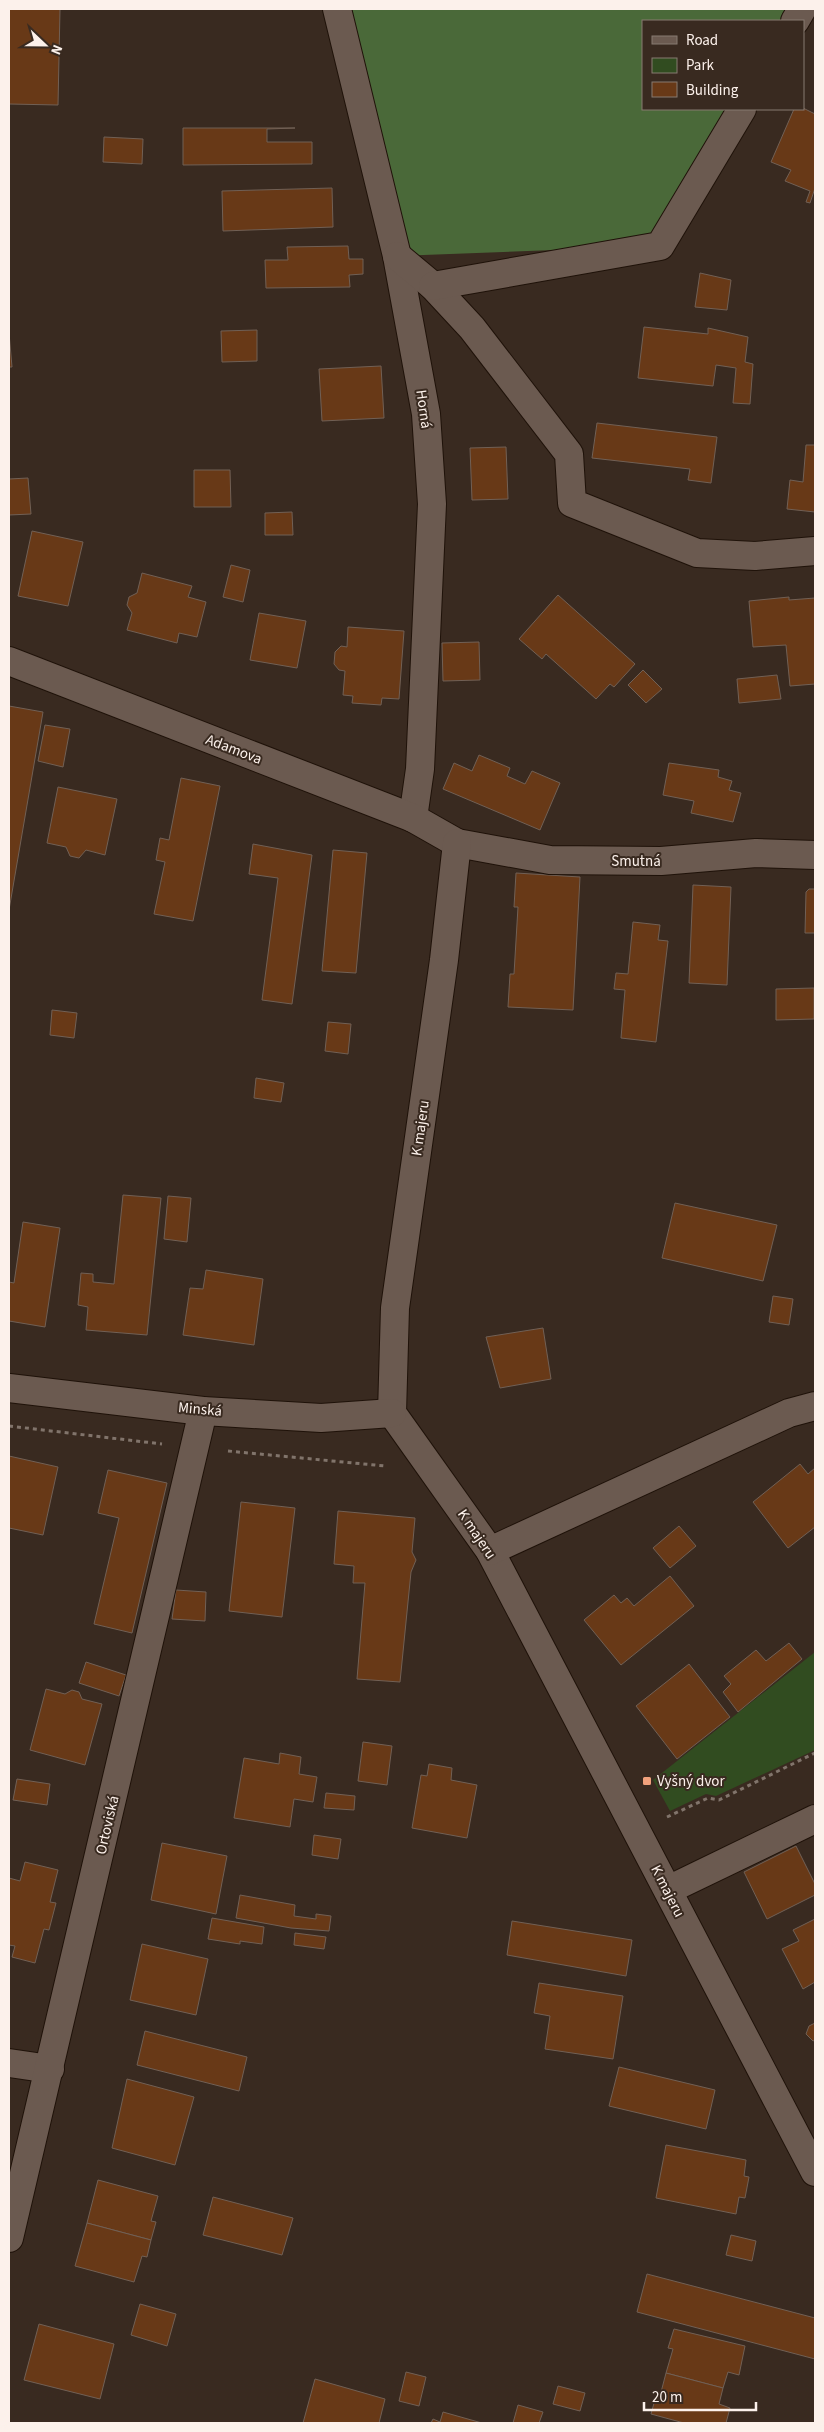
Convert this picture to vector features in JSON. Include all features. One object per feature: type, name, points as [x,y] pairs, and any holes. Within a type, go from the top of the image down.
[{"type":"street","name":"Horná","points":[[337,9],[396,256],[426,414],[432,504],[420,769],[413,818]]},
{"type":"street","points":[[796,20],[802,9]]},
{"type":"street","points":[[433,286],[660,246],[741,110]]},
{"type":"street","points":[[396,256],[433,286],[472,328],[569,454],[572,503],[697,553],[755,556],[815,551]]},
{"type":"street","name":"Adamova","points":[[9,661],[413,818],[457,843]]},
{"type":"street","name":"Smutná","points":[[457,843],[550,860],[661,861],[756,853],[815,855]]},
{"type":"street","name":"K majeru","points":[[457,843],[444,960],[395,1308],[392,1413],[490,1551],[815,2172]]},
{"type":"street","name":"Minská","points":[[9,1388],[203,1410],[321,1418],[392,1413]]},
{"type":"street","points":[[490,1551],[789,1413],[815,1406]]},
{"type":"street","name":"Ortoviská","points":[[9,2238],[203,1410]]},
{"type":"street","points":[[668,1890],[815,1819]]},
{"type":"street","points":[[9,2063],[50,2069]]},
{"type":"path","points":[[667,1817],[708,1798],[719,1800],[815,1753]]},
{"type":"green space","points":[[337,9],[802,9],[796,20],[642,20],[642,110],[741,110],[660,246],[397,256]]},
{"type":"green space","points":[[815,1652],[815,1750],[716,1796],[706,1794],[670,1811],[653,1780]]},
{"type":"building","points":[[9,9],[60,9],[58,105],[9,104]]},
{"type":"building","points":[[804,108],[815,114],[815,188],[810,203],[806,202],[810,191],[785,181],[791,170],[771,162],[794,110]]},
{"type":"building","points":[[183,128],[295,128],[267,129],[267,142],[312,142],[312,164],[183,165]]},
{"type":"building","points":[[104,137],[143,139],[142,164],[103,162]]},
{"type":"building","points":[[332,188],[333,227],[223,231],[222,191]]},
{"type":"building","points":[[348,246],[349,259],[363,259],[363,274],[349,275],[350,287],[266,288],[265,260],[288,260],[287,247]]},
{"type":"building","points":[[700,273],[731,280],[727,310],[695,307]]},
{"type":"building","points":[[644,327],[708,334],[708,328],[748,337],[745,362],[753,364],[750,404],[733,403],[736,368],[716,365],[713,386],[638,378]]},
{"type":"building","points":[[257,330],[257,361],[222,362],[221,331]]},
{"type":"building","points":[[9,333],[12,367],[9,367]]},
{"type":"building","points":[[381,366],[384,418],[322,421],[319,369]]},
{"type":"building","points":[[597,423],[717,437],[711,483],[688,480],[690,469],[592,458]]},
{"type":"building","points":[[806,445],[815,445],[815,512],[787,509],[790,480],[803,482]]},
{"type":"building","points":[[506,447],[508,499],[472,500],[470,448]]},
{"type":"building","points":[[194,470],[230,470],[231,507],[194,507]]},
{"type":"building","points":[[28,478],[31,514],[9,515],[9,479]]},
{"type":"building","points":[[292,512],[293,535],[265,535],[265,513]]},
{"type":"building","points":[[32,531],[83,542],[68,606],[18,596]]},
{"type":"building","points":[[231,565],[250,570],[243,602],[223,597]]},
{"type":"building","points":[[142,573],[192,586],[188,597],[206,602],[197,637],[179,633],[177,643],[127,630],[132,613],[127,605],[129,597],[137,593]]},
{"type":"building","points":[[558,595],[635,664],[614,687],[610,684],[596,699],[546,654],[542,659],[519,639]]},
{"type":"building","points":[[789,597],[789,600],[815,598],[815,684],[790,686],[786,645],[753,647],[749,601]]},
{"type":"building","points":[[259,613],[306,621],[297,668],[250,660]]},
{"type":"building","points":[[348,627],[404,631],[399,699],[382,698],[381,705],[352,703],[353,696],[343,695],[345,671],[339,670],[334,664],[335,652],[341,646],[347,647]]},
{"type":"building","points":[[479,642],[480,680],[443,681],[442,643]]},
{"type":"building","points":[[643,670],[662,689],[646,703],[628,685]]},
{"type":"building","points":[[777,675],[781,699],[739,703],[737,679]]},
{"type":"building","points":[[9,706],[43,712],[9,910]]},
{"type":"building","points":[[45,725],[70,729],[63,767],[38,761]]},
{"type":"building","points":[[479,755],[510,768],[507,776],[525,784],[532,771],[560,783],[540,830],[443,789],[454,763],[472,771]]},
{"type":"building","points":[[669,763],[719,770],[718,777],[732,781],[729,790],[741,793],[733,822],[691,813],[694,801],[663,795]]},
{"type":"building","points":[[181,778],[220,786],[193,921],[154,914],[165,862],[156,860],[160,838],[169,840]]},
{"type":"building","points":[[58,787],[117,799],[105,855],[86,850],[79,858],[70,856],[66,847],[47,843]]},
{"type":"building","points":[[253,844],[312,855],[292,1004],[262,1000],[278,878],[249,874]]},
{"type":"building","points":[[333,850],[367,853],[356,973],[322,971]]},
{"type":"building","points":[[516,873],[580,877],[573,1010],[508,1007],[510,974],[514,974],[518,907],[514,907]]},
{"type":"building","points":[[693,885],[731,887],[727,985],[689,983]]},
{"type":"building","points":[[809,889],[815,889],[815,933],[805,933],[806,892]]},
{"type":"building","points":[[633,922],[660,925],[658,940],[668,941],[656,1042],[621,1038],[625,990],[614,989],[616,973],[628,974]]},
{"type":"building","points":[[814,988],[814,1019],[776,1020],[776,989]]},
{"type":"building","points":[[52,1010],[77,1013],[74,1038],[50,1035]]},
{"type":"building","points":[[328,1022],[351,1024],[348,1054],[325,1051]]},
{"type":"building","points":[[256,1078],[284,1083],[281,1102],[254,1098]]},
{"type":"building","points":[[123,1195],[161,1198],[147,1335],[86,1330],[88,1307],[78,1305],[81,1273],[93,1274],[93,1282],[114,1284]]},
{"type":"building","points":[[168,1196],[191,1198],[187,1242],[164,1239]]},
{"type":"building","points":[[675,1203],[777,1225],[763,1281],[662,1258]]},
{"type":"building","points":[[23,1222],[60,1228],[45,1327],[9,1321],[9,1282],[14,1283]]},
{"type":"building","points":[[206,1270],[263,1279],[254,1345],[183,1335],[190,1288],[203,1289]]},
{"type":"building","points":[[773,1296],[793,1299],[789,1325],[769,1322]]},
{"type":"building","points":[[543,1328],[551,1379],[500,1388],[486,1337]]},
{"type":"building","points":[[9,1456],[58,1467],[43,1535],[9,1528]]},
{"type":"building","points":[[800,1464],[808,1474],[815,1468],[815,1527],[788,1548],[753,1502]]},
{"type":"building","points":[[108,1470],[167,1483],[132,1633],[94,1624],[119,1518],[98,1513]]},
{"type":"building","points":[[241,1502],[295,1508],[282,1617],[229,1611]]},
{"type":"building","points":[[338,1511],[415,1518],[412,1552],[416,1560],[411,1572],[400,1682],[357,1679],[365,1583],[353,1583],[354,1566],[334,1564]]},
{"type":"building","points":[[679,1526],[696,1546],[670,1568],[653,1548]]},
{"type":"building","points":[[670,1576],[694,1606],[621,1665],[584,1620],[614,1595],[621,1603],[627,1598],[634,1606]]},
{"type":"building","points":[[176,1590],[206,1592],[205,1621],[172,1619]]},
{"type":"building","points":[[789,1643],[802,1659],[738,1712],[723,1692],[731,1684],[724,1676],[756,1650],[766,1661]]},
{"type":"building","points":[[86,1662],[126,1675],[119,1696],[79,1683]]},
{"type":"building","points":[[689,1664],[730,1717],[677,1759],[636,1706]]},
{"type":"building","points":[[46,1689],[65,1694],[72,1690],[79,1692],[82,1699],[102,1704],[85,1765],[30,1750]]},
{"type":"building","points":[[363,1742],[392,1746],[387,1785],[358,1781]]},
{"type":"building","points":[[280,1753],[301,1757],[299,1774],[317,1777],[313,1802],[294,1799],[290,1827],[234,1818],[244,1758],[279,1764]]},
{"type":"building","points":[[429,1764],[452,1768],[451,1780],[477,1785],[467,1838],[412,1828],[421,1775],[427,1776]]},
{"type":"building","points":[[17,1779],[50,1784],[47,1805],[13,1800]]},
{"type":"building","points":[[326,1793],[355,1796],[354,1810],[324,1808]]},
{"type":"building","points":[[314,1835],[341,1839],[338,1859],[312,1855]]},
{"type":"building","points":[[162,1843],[227,1856],[216,1914],[151,1900]]},
{"type":"building","points":[[796,1846],[815,1884],[815,1895],[767,1919],[744,1872]]},
{"type":"building","points":[[25,1862],[58,1870],[50,1902],[56,1903],[49,1930],[44,1929],[35,1963],[12,1957],[15,1946],[9,1945],[9,1878],[20,1881]]},
{"type":"building","points":[[240,1895],[295,1905],[294,1916],[316,1919],[316,1914],[331,1916],[329,1931],[291,1928],[236,1918]]},
{"type":"building","points":[[212,1918],[264,1927],[262,1944],[240,1941],[240,1944],[208,1939]]},
{"type":"building","points":[[815,1919],[815,1982],[803,1989],[782,1949],[799,1941],[793,1930]]},
{"type":"building","points":[[512,1921],[632,1940],[626,1976],[507,1955]]},
{"type":"building","points":[[295,1933],[326,1937],[324,1949],[294,1945]]},
{"type":"building","points":[[142,1944],[208,1959],[196,2015],[130,2000]]},
{"type":"building","points":[[539,1983],[623,1996],[613,2059],[545,2049],[550,2016],[534,2013]]},
{"type":"building","points":[[815,2023],[815,2040],[813,2041],[806,2034],[809,2026]]},
{"type":"building","points":[[145,2031],[247,2057],[239,2091],[137,2065]]},
{"type":"building","points":[[619,2067],[715,2090],[706,2129],[609,2106]]},
{"type":"building","points":[[127,2079],[194,2097],[175,2165],[112,2148]]},
{"type":"building","points":[[666,2145],[746,2160],[744,2176],[749,2177],[745,2198],[739,2197],[736,2214],[656,2198]]},
{"type":"building","points":[[98,2180],[158,2196],[151,2221],[156,2222],[151,2240],[87,2223]]},
{"type":"building","points":[[213,2197],[293,2218],[282,2255],[203,2235]]},
{"type":"building","points":[[87,2223],[151,2240],[147,2257],[142,2256],[134,2282],[75,2266]]},
{"type":"building","points":[[731,2235],[756,2241],[752,2261],[726,2255]]},
{"type":"building","points":[[647,2274],[815,2318],[815,2359],[637,2312]]},
{"type":"building","points":[[140,2304],[176,2314],[167,2346],[131,2335]]},
{"type":"building","points":[[39,2324],[114,2344],[100,2399],[24,2380]]},
{"type":"building","points":[[674,2329],[745,2346],[739,2375],[728,2372],[723,2388],[666,2373],[673,2349],[668,2348]]},
{"type":"building","points":[[406,2372],[426,2377],[419,2406],[399,2401]]},
{"type":"building","points":[[666,2373],[723,2388],[719,2404],[730,2408],[726,2423],[684,2423],[651,2414],[656,2396],[660,2396]]},
{"type":"building","points":[[315,2379],[385,2399],[379,2423],[303,2423]]},
{"type":"building","points":[[558,2386],[585,2393],[580,2411],[553,2404]]},
{"type":"building","points":[[518,2405],[543,2412],[539,2423],[513,2423]]},
{"type":"building","points":[[443,2412],[482,2423],[431,2423],[433,2419],[440,2422]]},
{"type":"place","name":"Vyšný dvor","points":[[647,1781]]}]
